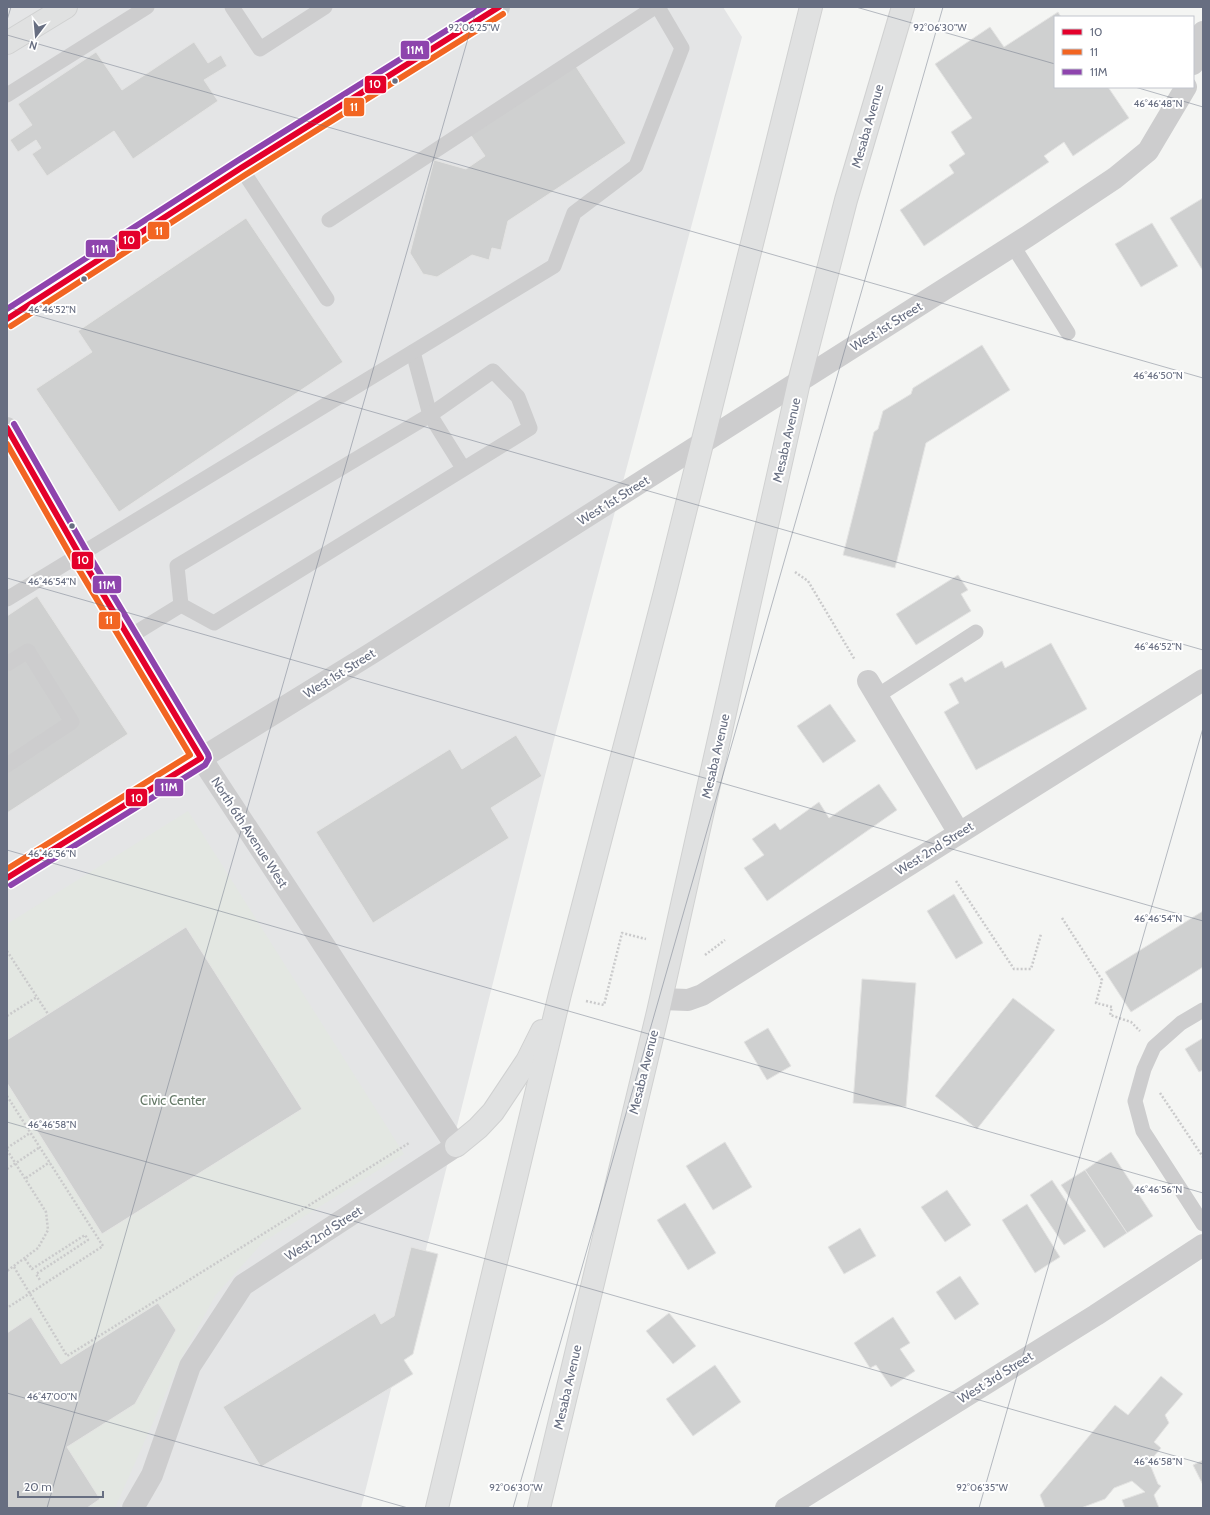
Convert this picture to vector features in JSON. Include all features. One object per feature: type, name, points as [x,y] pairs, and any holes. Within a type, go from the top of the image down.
[{"type":"highway","points":[[7,43],[66,7]]},
{"type":"highway","points":[[437,1508],[560,994],[665,592],[811,7]]},
{"type":"highway","name":"Mesaba Avenue","points":[[538,1508],[660,999],[799,382],[846,200],[903,7]]},
{"type":"highway","name":"West 2nd Street","points":[[456,1146],[478,1128],[493,1112],[527,1062],[560,994]]},
{"type":"street","points":[[7,319],[241,168],[499,7]]},
{"type":"street","points":[[1194,61],[1203,32]]},
{"type":"street","name":"West 1st Street","points":[[7,878],[372,653],[1013,246],[1115,178],[1148,151],[1185,88]]},
{"type":"street","name":"North 6th Avenue West","points":[[7,428],[79,554],[201,758],[456,1146]]},
{"type":"street","name":"West 2nd Street","points":[[660,999],[688,1000],[702,995],[1203,680]]},
{"type":"street","points":[[872,689],[959,833]]},
{"type":"street","name":"West 2nd Street","points":[[133,1508],[152,1475],[190,1366],[244,1285],[456,1146]]},
{"type":"street","name":"West 3rd Street","points":[[786,1508],[1089,1319],[1203,1245]]},
{"type":"lane","points":[[7,95],[147,7]]},
{"type":"lane","points":[[232,7],[260,49],[325,7]]},
{"type":"lane","points":[[7,599],[554,266],[574,213],[636,166],[682,48],[656,7],[329,220]]},
{"type":"lane","points":[[241,168],[327,299]]},
{"type":"lane","points":[[1013,246],[1068,333]]},
{"type":"lane","points":[[412,352],[430,415],[464,468]]},
{"type":"lane","points":[[493,371],[518,397],[530,428],[214,623],[181,605],[178,566],[430,415],[493,371]]},
{"type":"lane","points":[[129,637],[181,605]]},
{"type":"lane","points":[[872,689],[976,632]]},
{"type":"lane","points":[[7,664],[28,652],[72,722],[7,765]]},
{"type":"lane","points":[[1203,1010],[1182,1023],[1154,1047],[1144,1069],[1135,1101],[1143,1130],[1203,1224]]},
{"type":"path","points":[[795,572],[808,581],[872,689]]},
{"type":"path","points":[[956,881],[1014,969],[1031,970],[1041,934]]},
{"type":"path","points":[[1062,918],[1102,980],[1096,1003],[1112,1007],[1110,1015],[1131,1022]]},
{"type":"path","points":[[586,1001],[604,1005],[622,933],[646,939]]},
{"type":"path","points":[[705,955],[725,940]]},
{"type":"path","points":[[7,951],[48,1014]]},
{"type":"path","points":[[7,1016],[37,997]]},
{"type":"path","points":[[7,1096],[104,1246],[7,1308]]},
{"type":"path","points":[[1165,1100],[1203,1157]]},
{"type":"path","points":[[7,1272],[38,1248],[48,1230],[46,1212],[7,1149],[30,1133]]},
{"type":"path","points":[[14,1267],[67,1356],[409,1143]]},
{"type":"path","points":[[7,1169],[40,1147]]},
{"type":"path","points":[[26,1178],[50,1162]]},
{"type":"path","points":[[25,1259],[32,1270],[85,1235],[88,1240],[36,1274],[40,1280]]},
{"type":"shaded area","points":[[7,7],[723,7],[742,37],[557,728],[361,1508],[7,1508]]},
{"type":"green space","name":"Civic Center","points":[[188,811],[404,1154],[263,1242],[215,1296],[182,1357],[115,1508],[7,1508],[7,924]]},
{"type":"building","points":[[1058,12],[1060,16],[1054,16],[1054,88],[1109,88],[1129,118],[1073,156],[1064,142],[1044,156],[1049,162],[924,246],[900,210],[954,173],[949,165],[965,154],[951,132],[972,118],[935,64],[990,27],[1004,47]]},
{"type":"building","points":[[194,42],[208,63],[221,55],[227,66],[204,80],[218,101],[133,159],[114,131],[47,176],[32,154],[41,148],[36,140],[18,152],[10,140],[32,125],[18,104],[96,52],[122,90]]},
{"type":"building","points":[[575,65],[626,143],[508,221],[501,250],[492,248],[489,260],[472,255],[437,277],[423,274],[410,253],[434,160],[466,169],[485,156],[470,134]]},
{"type":"building","points":[[1203,198],[1203,271],[1170,218]]},
{"type":"building","points":[[246,218],[343,362],[119,512],[36,389],[92,352],[78,331]]},
{"type":"building","points":[[1152,223],[1178,266],[1141,287],[1115,244]]},
{"type":"building","points":[[982,345],[1010,390],[926,443],[895,568],[843,555],[874,432],[878,429],[883,411],[911,394],[913,388]]},
{"type":"building","points":[[958,575],[968,590],[961,594],[971,611],[916,645],[896,614]]},
{"type":"building","points":[[37,596],[128,734],[7,813],[7,616]]},
{"type":"building","points":[[1051,643],[1087,709],[976,770],[944,712],[959,703],[949,684],[962,677],[965,682],[1002,661],[1005,668]]},
{"type":"building","points":[[830,704],[856,741],[823,763],[797,726]]},
{"type":"building","points":[[516,735],[542,776],[491,808],[509,838],[373,923],[316,832],[450,749],[462,769]]},
{"type":"building","points":[[879,784],[897,810],[767,901],[744,868],[764,855],[752,839],[775,823],[780,830],[819,802],[829,818]]},
{"type":"building","points":[[954,894],[983,943],[956,959],[927,911]]},
{"type":"building","points":[[1203,911],[1203,967],[1131,1012],[1105,972]]},
{"type":"building","points":[[186,927],[302,1109],[102,1234],[7,1083],[7,1040]]},
{"type":"building","points":[[862,979],[916,983],[906,1107],[853,1103]]},
{"type":"building","points":[[1013,998],[1055,1030],[977,1129],[935,1096]]},
{"type":"building","points":[[768,1028],[791,1066],[767,1080],[744,1042]]},
{"type":"building","points":[[1203,1038],[1203,1070],[1199,1072],[1185,1049]]},
{"type":"building","points":[[725,1142],[752,1187],[713,1210],[686,1166]]},
{"type":"building","points":[[1111,1152],[1153,1216],[1127,1233],[1085,1170]]},
{"type":"building","points":[[1085,1170],[1127,1233],[1104,1248],[1061,1185]]},
{"type":"building","points":[[1052,1180],[1086,1231],[1064,1245],[1030,1195]]},
{"type":"building","points":[[947,1190],[971,1225],[945,1242],[921,1207]]},
{"type":"building","points":[[685,1203],[716,1253],[688,1270],[657,1220]]},
{"type":"building","points":[[1027,1204],[1060,1257],[1035,1273],[1002,1220]]},
{"type":"building","points":[[860,1228],[876,1256],[844,1274],[828,1247]]},
{"type":"building","points":[[411,1247],[438,1254],[413,1354],[404,1360],[413,1374],[261,1467],[223,1407],[375,1313],[381,1324],[394,1316]]},
{"type":"building","points":[[960,1276],[979,1304],[955,1320],[936,1292]]},
{"type":"building","points":[[158,1303],[176,1330],[135,1404],[67,1447],[100,1499],[87,1508],[7,1508],[7,1333],[31,1317],[61,1364]]},
{"type":"building","points":[[669,1313],[696,1346],[673,1364],[646,1331]]},
{"type":"building","points":[[893,1317],[910,1343],[900,1349],[915,1371],[891,1387],[876,1365],[870,1368],[854,1343]]},
{"type":"building","points":[[715,1365],[741,1402],[693,1436],[666,1399]]},
{"type":"building","points":[[1161,1376],[1183,1394],[1165,1415],[1169,1423],[1154,1442],[1161,1448],[1149,1462],[1158,1484],[1161,1486],[1154,1495],[1159,1508],[1125,1508],[1122,1500],[1145,1492],[1132,1481],[1114,1488],[1105,1499],[1081,1508],[1045,1508],[1040,1495],[1115,1405],[1128,1415]]},
{"type":"building","points":[[1203,1460],[1203,1485],[1193,1465]]},
{"type":"transit line","name":"11M","points":[[7,309],[237,161],[484,7]]},
{"type":"transit line","name":"10","points":[[7,319],[241,168],[499,7]]},
{"type":"transit line","name":"11","points":[[11,326],[245,175],[503,14]]},
{"type":"transit line","name":"11M","points":[[11,885],[205,765],[209,758],[86,550],[14,424]]},
{"type":"transit line","name":"10","points":[[7,428],[79,554],[201,758],[7,878]]},
{"type":"transit line","name":"11","points":[[7,444],[72,558],[190,755],[7,869]]}]
